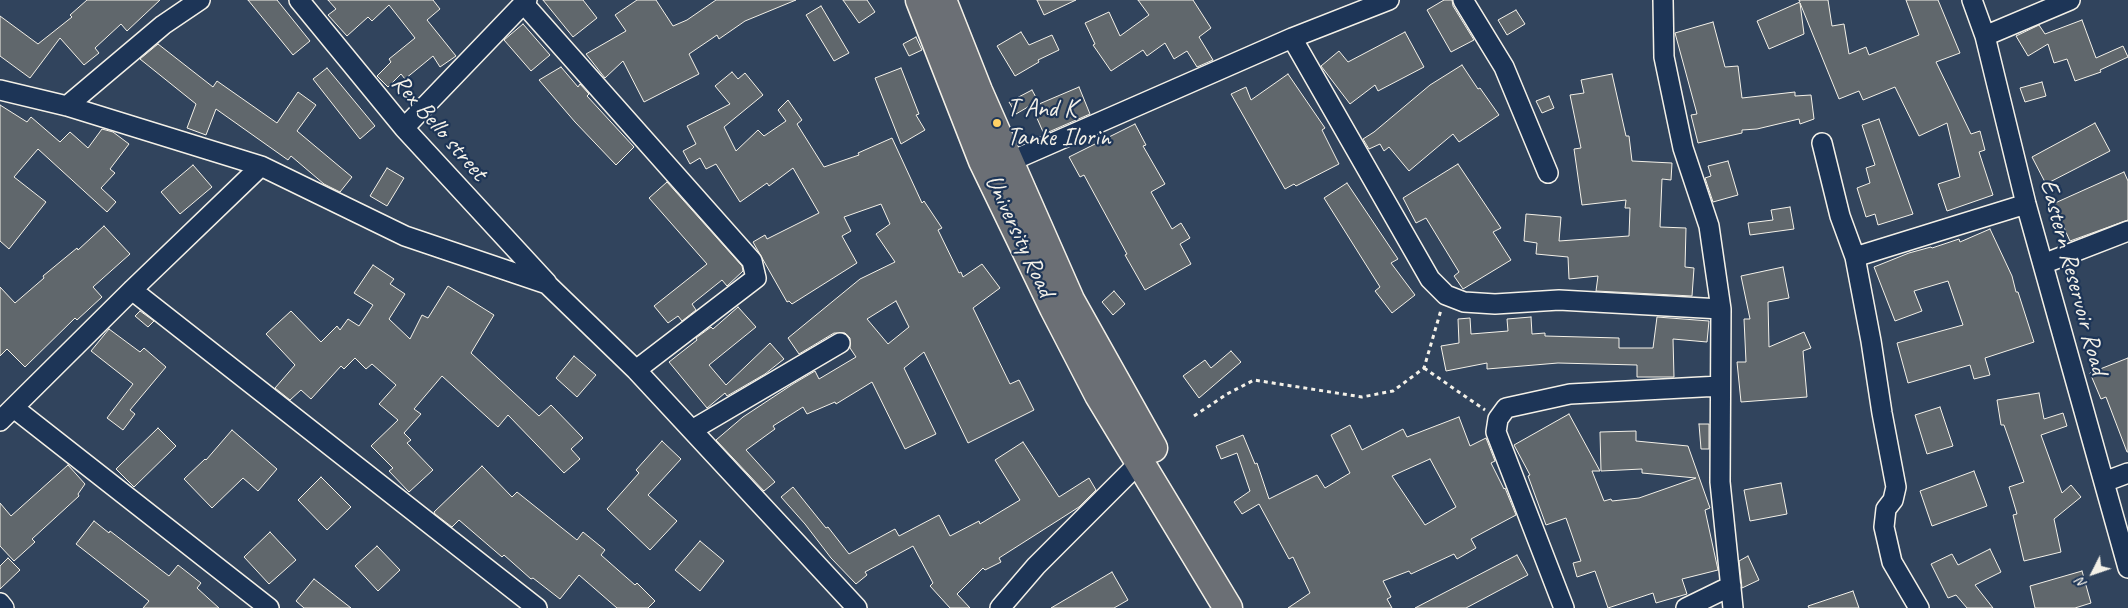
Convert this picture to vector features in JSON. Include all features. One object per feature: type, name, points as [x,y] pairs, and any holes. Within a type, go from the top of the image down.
[{"type":"main road","name":"University Road","points":[[920,0],[992,178],[1054,308],[1100,395],[1146,456],[1249,608]]},
{"type":"main road","name":"University Road","points":[[942,0],[1009,162],[1070,300],[1146,456],[1228,608]]},
{"type":"street","points":[[67,106],[163,25],[200,0]]},
{"type":"street","name":"Rex Bello street","points":[[298,0],[404,128],[547,284],[636,370],[857,608]]},
{"type":"street","points":[[1009,162],[1292,38],[1389,0]]},
{"type":"street","points":[[1463,0],[1504,67],[1548,173]]},
{"type":"street","points":[[1663,0],[1664,57],[1683,148],[1709,226],[1721,309],[1720,482],[1733,608]]},
{"type":"street","name":"Eastern Reservoir Road","points":[[1972,0],[1985,36],[2026,204],[2128,568]]},
{"type":"street","points":[[1985,36],[2070,0]]},
{"type":"street","points":[[404,128],[525,2],[752,261],[756,278],[636,370]]},
{"type":"street","points":[[1292,38],[1430,279],[1446,296],[1464,302],[1495,304],[1559,300],[1721,309]]},
{"type":"street","points":[[0,90],[67,106],[261,166],[405,236],[547,284]]},
{"type":"street","points":[[1822,143],[1840,216],[1855,257],[1872,341],[1882,413],[1896,487],[1893,500],[1886,508],[1884,527],[1892,562],[1919,608]]},
{"type":"street","points":[[0,421],[261,166]]},
{"type":"street","points":[[1855,257],[2026,204]]},
{"type":"street","points":[[2043,264],[2128,232]]},
{"type":"street","points":[[132,290],[537,608]]},
{"type":"street","points":[[692,430],[840,343]]},
{"type":"street","points":[[1564,608],[1496,432],[1498,419],[1506,408],[1570,394],[1720,386]]},
{"type":"street","points":[[14,408],[268,608]]},
{"type":"street","points":[[1000,608],[1036,566],[1146,456]]},
{"type":"street","points":[[2104,482],[2128,473]]},
{"type":"street","points":[[1686,608],[1731,586]]},
{"type":"street","points":[[0,603],[4,608]]},
{"type":"path","points":[[1194,416],[1227,394],[1254,380],[1362,397],[1392,392],[1424,368],[1446,296]]},
{"type":"path","points":[[1424,368],[1498,419]]},
{"type":"building","points":[[87,0],[160,0],[127,31],[121,24],[95,48],[99,53],[84,65],[60,38],[30,78],[0,56],[0,16],[38,44],[72,17],[70,15]]},
{"type":"building","points":[[248,0],[277,0],[310,41],[293,55]]},
{"type":"building","points":[[328,0],[433,0],[440,9],[427,20],[456,56],[440,67],[433,56],[405,79],[401,74],[388,87],[377,76],[391,62],[389,59],[415,38],[389,5],[372,21],[368,17],[347,36],[328,15],[336,9]]},
{"type":"building","points":[[543,0],[583,0],[597,18],[573,37]]},
{"type":"building","points":[[637,0],[656,0],[673,26],[687,20],[716,0],[796,0],[745,21],[719,39],[717,35],[689,54],[699,74],[644,102],[623,61],[605,78],[586,54],[626,31],[615,15]]},
{"type":"building","points":[[843,0],[867,0],[875,12],[859,23]]},
{"type":"building","points":[[1037,0],[1076,0],[1044,15]]},
{"type":"building","points":[[1138,0],[1193,0],[1211,28],[1199,37],[1213,60],[1197,67],[1187,51],[1174,59],[1165,43],[1147,56],[1143,50],[1111,71],[1093,45],[1095,44],[1085,23],[1109,12],[1120,36],[1149,15]]},
{"type":"building","points":[[1444,0],[1452,0],[1453,6],[1474,40],[1451,52],[1427,10]]},
{"type":"building","points":[[1799,0],[1828,0],[1832,26],[1844,24],[1849,54],[1866,47],[1869,55],[1919,35],[1906,0],[1938,0],[1960,53],[1936,62],[1971,134],[1980,131],[1985,150],[1979,152],[1993,195],[1947,211],[1938,184],[1960,177],[1947,123],[1919,136],[1895,87],[1863,100],[1859,91],[1839,99],[1800,3],[1804,34],[1769,49],[1757,21],[1800,2]]},
{"type":"building","points":[[821,6],[849,53],[834,61],[806,15]]},
{"type":"building","points":[[1516,10],[1525,24],[1507,35],[1498,20]]},
{"type":"building","points":[[2082,20],[2096,58],[2123,46],[2128,57],[2100,70],[2101,72],[2075,81],[2067,59],[2054,63],[2048,44],[2028,56],[2016,36],[2039,25],[2045,34]]},
{"type":"building","points":[[1713,22],[1725,67],[1738,66],[1742,98],[1795,92],[1795,96],[1811,95],[1814,119],[1800,124],[1799,119],[1757,129],[1742,130],[1742,133],[1698,143],[1691,115],[1697,114],[1675,33]]},
{"type":"building","points":[[523,24],[550,55],[531,71],[504,40]]},
{"type":"building","points":[[1021,32],[1029,45],[1052,35],[1059,50],[1038,60],[1039,62],[1015,76],[997,46]]},
{"type":"building","points":[[1405,32],[1424,67],[1378,91],[1375,85],[1350,104],[1321,66],[1339,51],[1348,62]]},
{"type":"building","points":[[916,37],[922,50],[909,56],[903,44]]},
{"type":"building","points":[[158,44],[213,87],[217,81],[277,123],[298,92],[316,105],[297,131],[352,177],[340,192],[324,184],[291,156],[288,160],[216,109],[206,135],[187,128],[196,104],[140,59]]},
{"type":"building","points":[[1462,65],[1499,115],[1459,142],[1453,134],[1409,171],[1389,147],[1384,151],[1380,144],[1369,149],[1363,139],[1430,85]]},
{"type":"building","points":[[561,67],[578,87],[580,84],[589,94],[587,96],[634,147],[616,165],[575,122],[539,80]]},
{"type":"building","points":[[327,68],[375,126],[360,139],[313,79]]},
{"type":"building","points":[[901,68],[919,114],[916,115],[925,130],[901,144],[875,78]]},
{"type":"building","points":[[732,72],[738,79],[745,73],[763,95],[724,127],[736,151],[758,130],[764,136],[786,121],[778,110],[788,100],[802,120],[797,124],[824,167],[859,155],[858,153],[892,138],[922,203],[924,201],[942,228],[938,230],[959,273],[961,272],[963,277],[982,264],[1000,288],[973,308],[1010,384],[1019,380],[1034,410],[968,443],[924,352],[904,368],[936,434],[905,449],[872,382],[836,404],[835,402],[807,414],[803,407],[773,426],[775,429],[746,450],[775,482],[764,491],[716,440],[743,417],[793,384],[815,371],[819,379],[856,357],[850,348],[850,338],[845,333],[834,333],[799,354],[788,338],[860,279],[895,262],[876,234],[890,224],[881,204],[844,217],[851,231],[842,236],[857,263],[792,304],[789,301],[787,302],[753,242],[765,235],[767,239],[819,213],[793,168],[769,186],[767,183],[740,202],[716,164],[706,169],[700,158],[690,164],[683,151],[696,144],[687,126],[730,104],[715,86]],"holes":[[[896,301],[909,327],[888,344],[867,319]]]},
{"type":"building","points":[[1288,74],[1325,128],[1322,130],[1339,164],[1296,186],[1294,184],[1285,189],[1231,94],[1246,87],[1251,100]]},
{"type":"building","points":[[1612,74],[1626,136],[1629,136],[1632,161],[1672,163],[1671,180],[1662,179],[1660,227],[1686,228],[1685,267],[1694,268],[1692,296],[1596,291],[1598,276],[1569,279],[1568,257],[1536,254],[1537,243],[1524,241],[1526,214],[1561,217],[1559,241],[1629,236],[1630,208],[1625,208],[1626,200],[1582,205],[1574,149],[1581,148],[1570,95],[1584,93],[1581,80]]},
{"type":"building","points":[[2042,82],[2046,96],[2025,102],[2020,88]]},
{"type":"building","points":[[1079,87],[1090,114],[1044,134],[1032,107]]},
{"type":"building","points":[[1032,90],[1038,101],[1016,114],[1009,102]]},
{"type":"building","points":[[1549,96],[1554,108],[1542,113],[1536,101]]},
{"type":"building","points":[[0,105],[27,122],[31,117],[60,142],[70,132],[88,148],[102,129],[113,132],[129,144],[110,169],[115,173],[101,188],[116,202],[107,212],[38,149],[14,177],[46,202],[9,249],[0,241]]},
{"type":"building","points":[[1879,119],[1913,214],[1878,225],[1875,214],[1866,217],[1857,188],[1870,183],[1866,168],[1875,165],[1862,125]]},
{"type":"building","points":[[2095,123],[2110,151],[2046,184],[2032,157]]},
{"type":"building","points":[[1135,124],[1146,145],[1143,146],[1165,184],[1151,192],[1172,229],[1181,223],[1190,238],[1180,244],[1191,264],[1145,290],[1084,175],[1080,177],[1069,157]]},
{"type":"building","points":[[1728,161],[1738,195],[1713,202],[1705,178],[1711,176],[1708,166]]},
{"type":"building","points":[[1458,164],[1501,228],[1493,232],[1511,260],[1463,289],[1454,276],[1459,272],[1426,218],[1416,223],[1403,198]]},
{"type":"building","points":[[193,165],[212,187],[180,214],[161,192]]},
{"type":"building","points":[[387,168],[404,178],[387,206],[370,196]]},
{"type":"building","points":[[2124,172],[2128,181],[2128,220],[2070,241],[2055,208],[2055,203]]},
{"type":"building","points":[[667,182],[742,266],[743,271],[727,286],[722,280],[692,304],[696,310],[682,321],[678,316],[668,323],[654,306],[707,264],[649,198]]},
{"type":"building","points":[[1347,183],[1398,259],[1391,263],[1415,295],[1392,313],[1375,291],[1380,287],[1324,198]]},
{"type":"building","points":[[1790,207],[1794,229],[1750,235],[1748,223],[1773,220],[1771,210]]},
{"type":"building","points":[[104,226],[130,254],[93,287],[102,297],[77,320],[75,318],[25,367],[7,349],[0,356],[0,287],[15,303],[44,278],[43,276],[77,248],[78,250]]},
{"type":"building","points":[[1990,229],[2012,276],[2034,342],[1985,358],[1990,375],[1974,379],[1970,365],[1908,383],[1897,343],[1963,325],[1948,281],[1914,291],[1922,311],[1895,321],[1874,267],[1909,253],[1959,239],[1960,242]]},
{"type":"building","points":[[373,265],[394,279],[390,284],[405,294],[389,319],[410,339],[422,315],[428,318],[448,286],[494,315],[471,353],[539,416],[551,405],[583,438],[571,449],[580,459],[564,473],[508,415],[498,427],[442,376],[414,409],[421,414],[404,433],[411,440],[407,443],[433,470],[409,492],[389,471],[393,468],[371,446],[398,420],[379,404],[396,385],[372,364],[366,369],[355,358],[344,369],[341,366],[311,399],[301,390],[290,400],[275,388],[295,365],[266,334],[291,311],[321,342],[337,326],[340,330],[348,319],[359,326],[373,305],[354,293]]},
{"type":"building","points":[[1783,267],[1789,298],[1768,302],[1769,347],[1804,332],[1811,348],[1803,351],[1807,397],[1741,402],[1737,362],[1746,362],[1744,319],[1750,319],[1741,276]]},
{"type":"building","points":[[1114,291],[1125,304],[1113,315],[1102,302]]},
{"type":"building","points":[[738,307],[756,327],[709,365],[726,385],[770,343],[784,359],[765,374],[727,396],[725,393],[707,408],[669,362],[697,340],[696,338],[711,327],[713,329]]},
{"type":"building","points":[[140,311],[154,321],[148,327],[135,316]]},
{"type":"building","points":[[1531,317],[1532,334],[1545,333],[1545,336],[1619,338],[1619,348],[1653,348],[1657,317],[1709,321],[1707,342],[1673,339],[1674,377],[1637,377],[1637,365],[1558,363],[1487,369],[1487,363],[1446,371],[1441,346],[1459,343],[1458,319],[1470,318],[1471,334],[1508,331],[1507,319]]},
{"type":"building","points":[[109,329],[140,352],[144,348],[166,367],[130,410],[135,414],[123,430],[107,418],[133,384],[91,351]]},
{"type":"building","points":[[1231,351],[1241,362],[1199,398],[1183,376],[1205,360],[1211,368]]},
{"type":"building","points":[[574,356],[596,375],[577,397],[556,378]]},
{"type":"building","points":[[2128,358],[2127,452],[2106,397],[2101,399],[2090,373]]},
{"type":"building","points":[[2039,393],[2044,419],[2063,413],[2067,426],[2041,435],[2062,493],[2071,485],[2081,497],[2054,519],[2061,552],[2024,561],[2013,515],[2017,514],[2009,487],[2024,482],[2004,425],[2001,425],[1997,400]]},
{"type":"building","points":[[1940,407],[1953,446],[1927,454],[1915,415]]},
{"type":"building","points":[[1569,414],[1600,471],[1592,471],[1604,501],[1639,498],[1696,478],[1642,473],[1642,469],[1601,471],[1600,432],[1636,431],[1636,441],[1688,446],[1710,508],[1705,510],[1718,570],[1682,579],[1687,594],[1656,603],[1653,593],[1608,608],[1595,571],[1577,577],[1573,563],[1581,561],[1566,518],[1546,525],[1528,476],[1530,475],[1514,445]]},
{"type":"building","points":[[1459,417],[1470,446],[1486,438],[1495,461],[1491,463],[1505,488],[1516,515],[1471,539],[1476,548],[1457,559],[1454,554],[1411,574],[1409,571],[1383,581],[1391,597],[1387,599],[1392,608],[1288,608],[1310,593],[1293,557],[1289,559],[1259,504],[1242,514],[1234,502],[1250,491],[1237,453],[1221,459],[1216,446],[1243,435],[1255,464],[1257,463],[1269,499],[1317,475],[1325,488],[1350,473],[1331,435],[1350,425],[1362,450],[1403,429],[1407,437]],"holes":[[[1430,459],[1456,507],[1425,525],[1392,476]]]},
{"type":"building","points":[[1699,424],[1709,424],[1709,449],[1701,449]]},
{"type":"building","points":[[158,428],[176,446],[134,487],[116,469]]},
{"type":"building","points":[[232,430],[277,469],[258,491],[243,478],[212,508],[184,479],[206,460]]},
{"type":"building","points":[[662,441],[681,459],[648,495],[677,521],[650,550],[607,509],[639,473],[636,470]]},
{"type":"building","points":[[1023,442],[1059,497],[1089,478],[1096,490],[1079,507],[999,558],[1001,562],[985,570],[983,568],[957,594],[970,608],[950,608],[930,586],[933,583],[913,546],[865,572],[867,575],[856,584],[831,558],[781,497],[793,487],[849,554],[895,529],[899,536],[939,515],[950,536],[979,521],[980,524],[1020,500],[995,460]]},
{"type":"building","points":[[68,465],[85,484],[78,494],[79,496],[32,539],[35,542],[14,561],[0,546],[0,503],[11,516]]},
{"type":"building","points":[[482,466],[512,497],[517,492],[577,540],[583,532],[605,550],[601,555],[635,585],[637,583],[655,601],[648,608],[617,608],[579,575],[560,599],[533,578],[531,579],[504,555],[502,557],[459,520],[452,527],[435,514],[434,512]]},
{"type":"building","points":[[1974,471],[1987,506],[1932,526],[1920,491]]},
{"type":"building","points":[[321,477],[351,507],[327,530],[298,500]]},
{"type":"building","points":[[1781,483],[1787,514],[1750,521],[1744,490]]},
{"type":"building","points":[[94,521],[169,576],[178,565],[201,583],[197,588],[219,608],[143,608],[149,601],[76,544]]},
{"type":"building","points":[[270,532],[296,560],[269,584],[244,557]]},
{"type":"building","points":[[700,541],[724,561],[700,591],[675,570]]},
{"type":"building","points":[[377,546],[400,570],[378,591],[355,566]]},
{"type":"building","points":[[1990,549],[2001,572],[1975,585],[1993,608],[1967,608],[1956,595],[1948,598],[1931,564],[1952,554],[1958,565]]},
{"type":"building","points":[[1517,555],[1528,575],[1466,608],[1415,608]]},
{"type":"building","points":[[1748,556],[1759,580],[1742,588],[1739,561]]},
{"type":"building","points":[[8,558],[20,570],[0,589],[0,566]]},
{"type":"building","points":[[2082,571],[2091,603],[2075,608],[2035,608],[2030,586]]},
{"type":"building","points":[[1112,572],[1128,600],[1114,608],[1051,608]]},
{"type":"building","points":[[314,579],[351,608],[304,608],[296,601]]},
{"type":"building","points":[[1853,591],[1859,608],[1809,608],[1808,606]]},
{"type":"place","name":"T And K Tanke Ilorin","points":[[997,123]]}]
